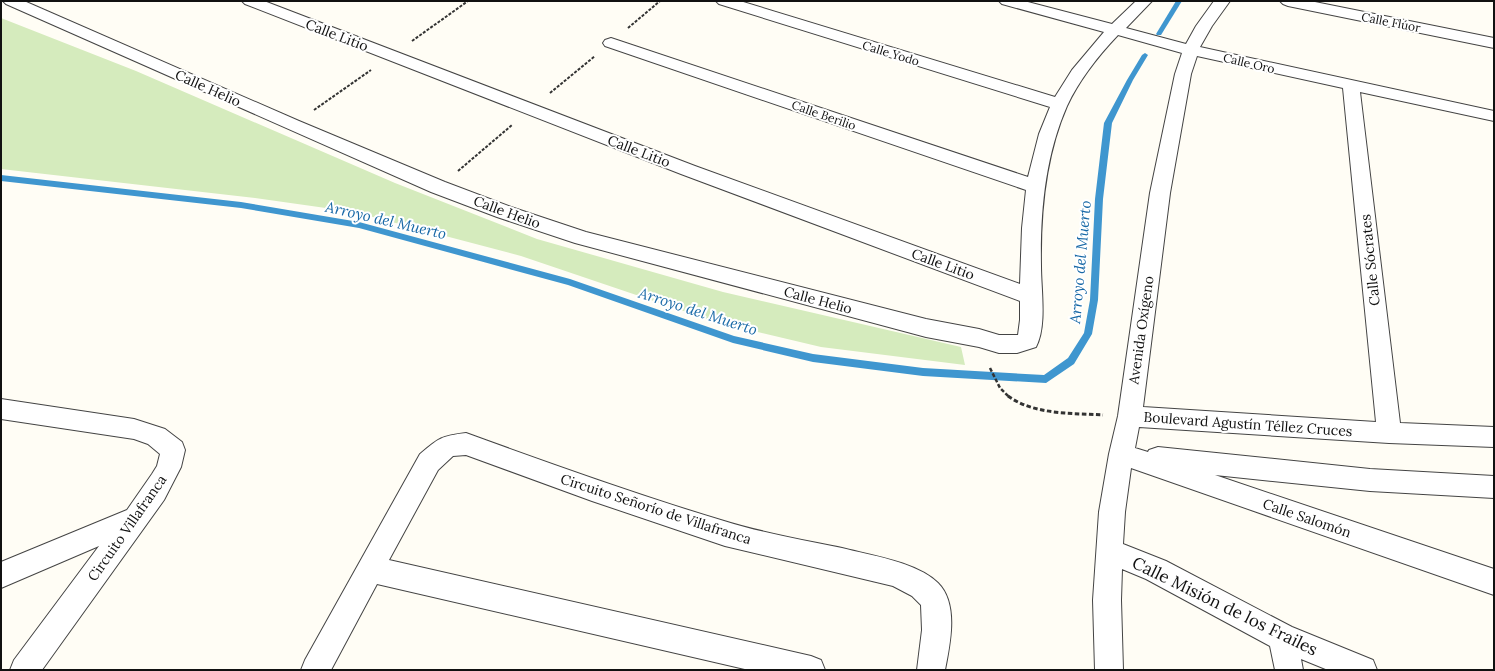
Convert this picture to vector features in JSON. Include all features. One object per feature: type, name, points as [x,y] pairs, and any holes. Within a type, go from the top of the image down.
[{"type":"street","name":"Calle Helio","points":[[11,1],[438,187],[504,212],[582,238],[926,328],[979,338],[999,344],[1017,344],[1028,341],[1031,320],[1030,296]]},
{"type":"street","name":"Calle Litio","points":[[250,1],[703,175],[1030,296]]},
{"type":"street","name":"Calle Yodo","points":[[724,1],[1059,104]]},
{"type":"street","name":"Calle Oro","points":[[1007,1],[1191,50],[1494,116]]},
{"type":"street","points":[[1030,296],[1030,244],[1037,186],[1043,150],[1059,104],[1073,81],[1092,56],[1114,30],[1144,1]]},
{"type":"street","name":"Avenida Oxígeno","points":[[1109,670],[1107,600],[1112,512],[1121,454],[1130,416],[1160,193],[1183,74],[1191,50],[1204,26],[1222,1]]},
{"type":"street","name":"Calle Flúor","points":[[1288,1],[1494,43]]},
{"type":"street","name":"Calle Berilio","points":[[611,43],[1037,186]]},
{"type":"street","name":"Calle Sócrates","points":[[1351,86],[1390,433]]},
{"type":"street","name":"Circuito Villafranca","points":[[1,409],[134,429],[156,436],[174,450],[173,459],[166,473],[137,518],[24,670]]},
{"type":"street","name":"Boulevard Agustín Téllez Cruces","points":[[1130,416],[1390,433],[1494,437]]},
{"type":"street","name":"Circuito Señorío de Villafranca","points":[[315,670],[429,462],[446,446],[466,444],[592,490],[725,534],[896,574],[920,586],[930,595],[934,605],[937,623],[932,670]]},
{"type":"street","points":[[1121,454],[1370,480],[1494,487]]},
{"type":"street","name":"Calle Salomón","points":[[1121,454],[1494,582]]},
{"type":"street","points":[[1,575],[137,518]]},
{"type":"street","name":"Calle Misión de los Frailes","points":[[1110,551],[1156,570],[1283,637],[1363,670]]},
{"type":"street","points":[[370,569],[811,670]]},
{"type":"street","points":[[1283,637],[1289,670]]},
{"type":"path","name":"Boulevard Agustín Téllez Cruces","points":[[987,362],[999,388],[1005,395],[1024,405],[1060,412],[1130,416]]},
{"type":"green space","points":[[1,18],[136,71],[395,183],[537,239],[723,292],[961,347],[965,365],[821,347],[716,322],[521,256],[354,212],[255,198],[1,169]]},
{"type":"waterway","name":"Arroyo del Muerto","points":[[1159,34],[1179,1]]},
{"type":"waterway","name":"Arroyo del Muerto","points":[[1,178],[241,205],[359,225],[570,282],[733,339],[813,358],[923,372],[1046,379],[1071,361],[1088,334],[1094,300],[1099,199],[1108,123],[1130,80],[1145,55]]}]
